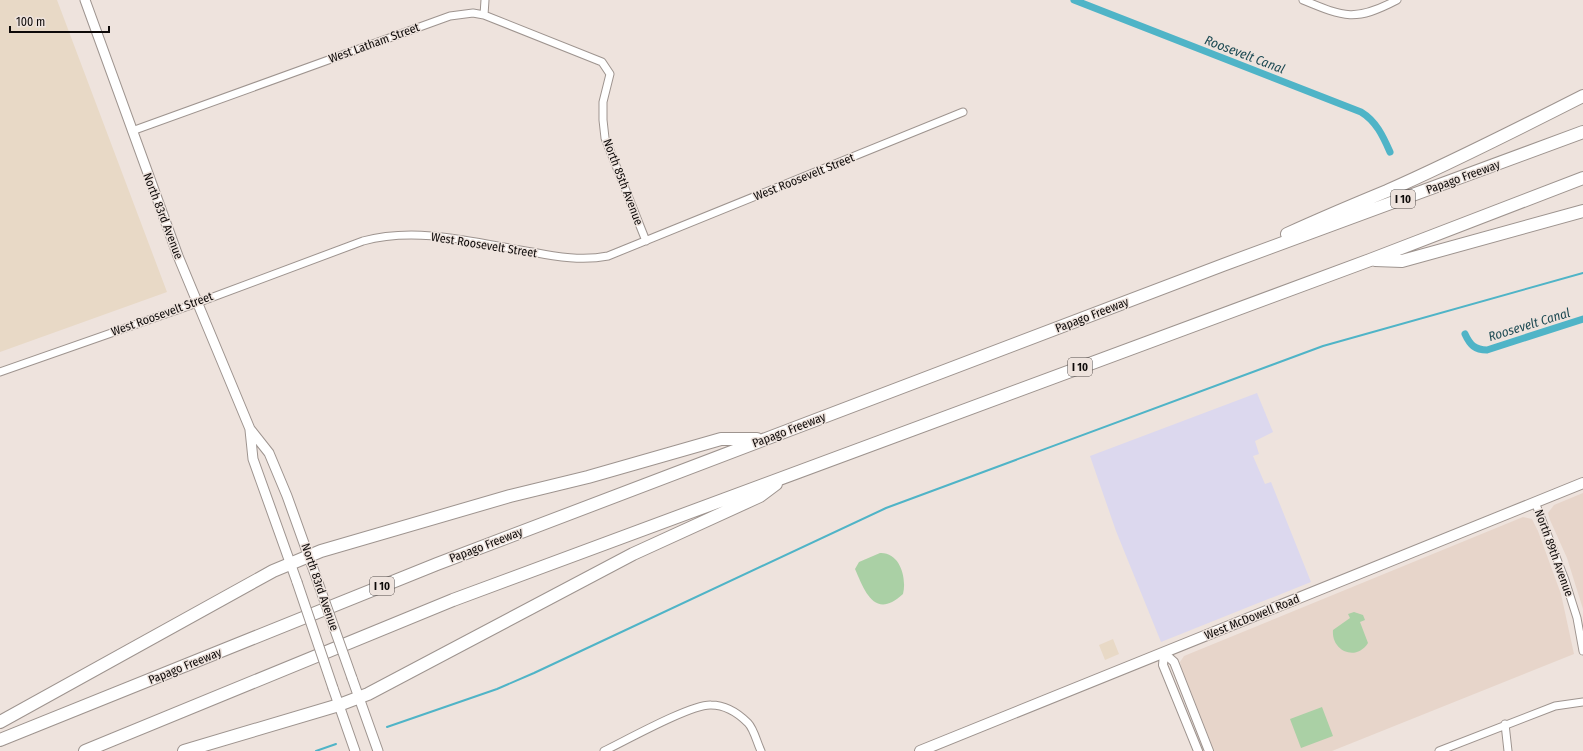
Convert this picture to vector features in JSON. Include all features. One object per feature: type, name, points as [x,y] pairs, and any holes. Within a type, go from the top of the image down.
[{"type":"highway","points":[[1223,265],[1335,211],[1386,191],[1507,135],[1583,96]]},
{"type":"highway","name":"Papago Freeway","points":[[0,740],[437,564],[1223,265],[1583,132]]},
{"type":"highway","name":"I 10","points":[[85,751],[453,600],[1370,260],[1583,178]]},
{"type":"highway","points":[[1370,260],[1402,261],[1583,211]]},
{"type":"highway","points":[[0,722],[291,563],[309,555],[510,496],[588,477],[721,439],[766,438]]},
{"type":"highway","points":[[184,751],[339,705],[359,697],[633,554],[760,496],[790,474]]},
{"type":"main road","name":"North 83rd Avenue","points":[[85,0],[152,188],[197,303],[228,371],[250,429],[254,459],[355,751]]},
{"type":"main road","name":"North 83rd Avenue","points":[[250,429],[269,453],[309,555],[378,751]]},
{"type":"main road","name":"West McDowell Road","points":[[920,751],[1583,483]]},
{"type":"street","points":[[484,15],[485,0]]},
{"type":"street","points":[[1303,0],[1338,14],[1351,15],[1380,9],[1397,0]]},
{"type":"street","name":"West Latham Street","points":[[132,131],[446,18],[463,14],[484,15],[602,62],[610,74]]},
{"type":"street","name":"North 85th Avenue","points":[[610,74],[603,102],[605,138],[646,242]]},
{"type":"street","name":"West Roosevelt Street","points":[[0,372],[197,303],[364,241],[384,236],[420,235],[553,256],[585,259],[608,256],[646,242],[963,112]]},
{"type":"street","name":"North 89th Avenue","points":[[1536,502],[1566,580],[1583,651]]},
{"type":"street","points":[[1164,653],[1163,665],[1198,751]]},
{"type":"street","points":[[1164,653],[1174,662],[1209,751]]},
{"type":"street","points":[[1439,751],[1505,724],[1562,704],[1583,702]]},
{"type":"street","points":[[604,751],[688,711],[709,704],[721,706],[738,714],[740,719],[748,723],[761,751]]},
{"type":"street","points":[[1505,724],[1508,751]]},
{"type":"shaded area","points":[[0,0],[57,0],[167,292],[0,352]]},
{"type":"shaded area","points":[[1257,393],[1273,432],[1255,441],[1259,454],[1253,456],[1265,484],[1271,482],[1311,582],[1161,642],[1116,531],[1090,456]]},
{"type":"shaded area","points":[[1583,493],[1583,609],[1567,558],[1548,513],[1554,505]]},
{"type":"shaded area","points":[[1523,517],[1532,519],[1538,531],[1561,594],[1574,654],[1332,751],[1214,751],[1181,668],[1180,662],[1184,656]]},
{"type":"shaded area","points":[[1113,639],[1119,654],[1105,660],[1099,645]]},
{"type":"green space","points":[[880,553],[887,554],[897,561],[903,574],[904,581],[903,594],[893,601],[885,604],[878,604],[872,600],[867,594],[855,569],[859,562]]},
{"type":"green space","points":[[1354,612],[1363,615],[1365,620],[1360,622],[1368,643],[1363,649],[1351,653],[1345,652],[1336,644],[1333,637],[1333,630],[1350,618],[1348,614]]},
{"type":"green space","points":[[1322,707],[1333,736],[1301,748],[1290,719]]},
{"type":"waterway","name":"Roosevelt Canal","points":[[1074,0],[1361,112],[1375,124],[1390,152]]},
{"type":"waterway","points":[[387,727],[497,689],[534,673],[886,508],[1323,346],[1583,273]]},
{"type":"waterway","name":"Roosevelt Canal","points":[[1465,334],[1473,346],[1479,349],[1487,350],[1583,319]]},
{"type":"waterway","points":[[316,751],[336,744]]}]
